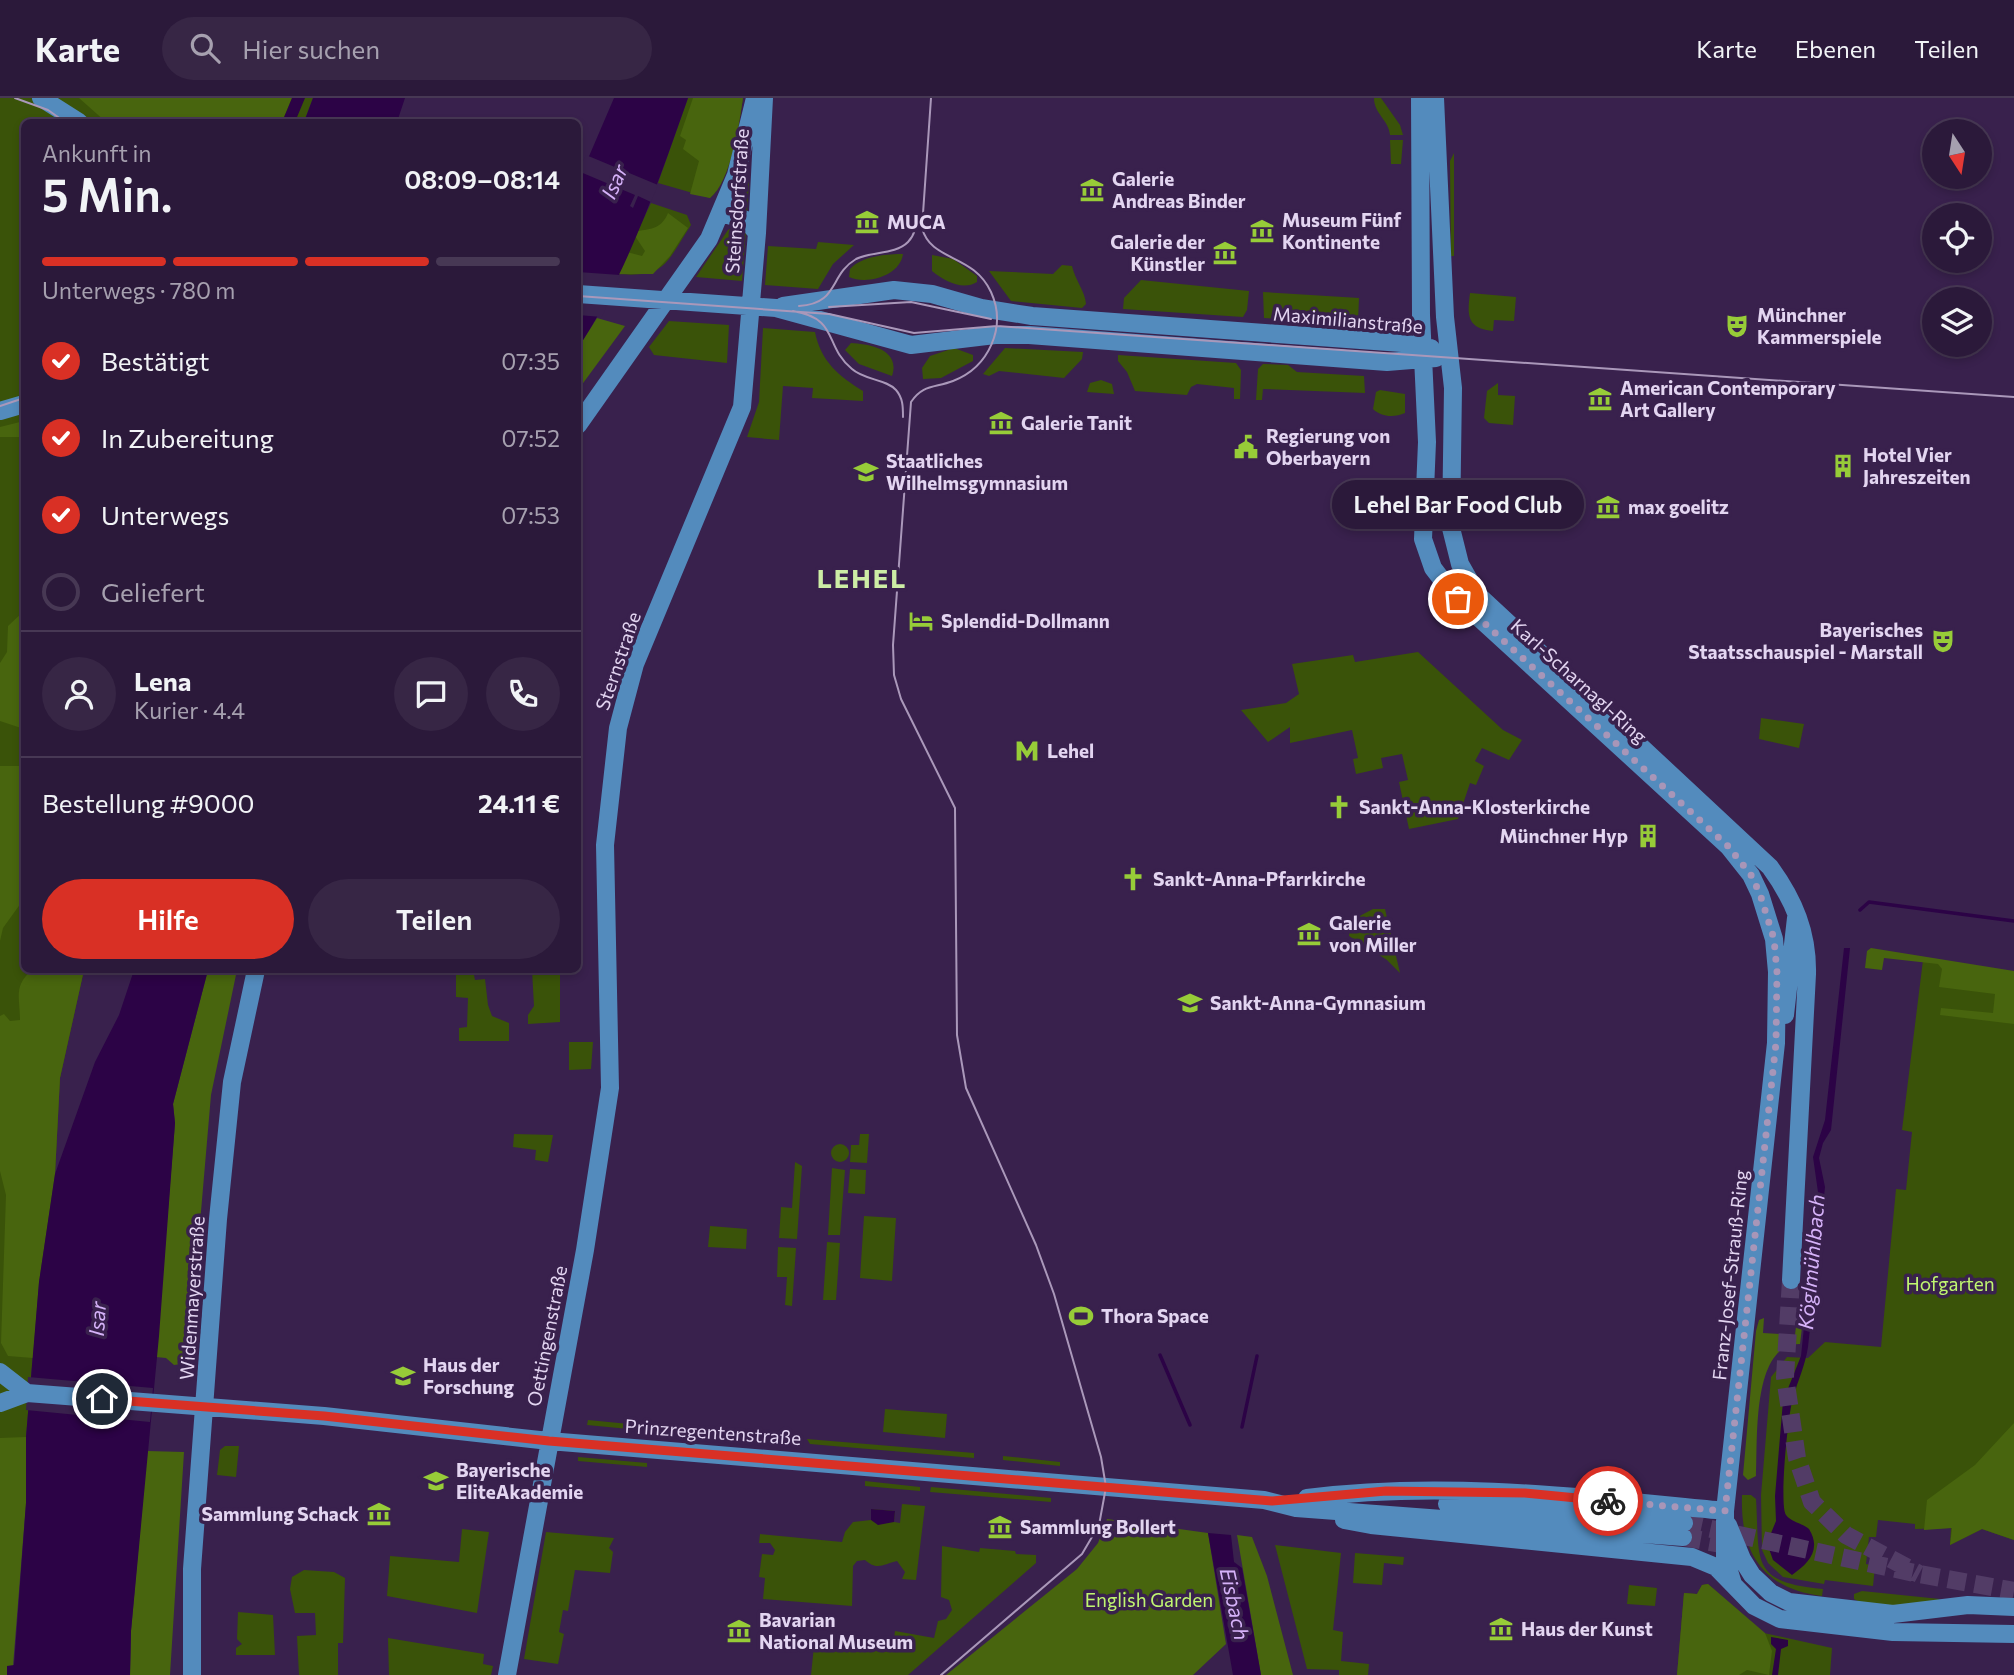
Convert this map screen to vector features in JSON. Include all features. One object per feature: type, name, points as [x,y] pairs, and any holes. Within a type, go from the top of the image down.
[{"type":"main road","points":[[41,98],[74,119]]},
{"type":"main road","name":"Steinsdorfstraße","points":[[664,301],[709,239],[721,213],[736,175],[755,98]]},
{"type":"main road","name":"Steinsdorfstraße","points":[[751,306],[764,98]]},
{"type":"main road","name":"Karl-Scharnagl-Ring","points":[[1420,98],[1427,442],[1422,520],[1428,558],[1458,599],[1728,846],[1751,875],[1774,939]]},
{"type":"main road","name":"Karl-Scharnagl-Ring","points":[[1435,98],[1453,388],[1451,528],[1454,546],[1477,594],[1751,848],[1780,881],[1797,914]]},
{"type":"main road","points":[[721,213],[746,220],[757,233]]},
{"type":"main road","points":[[1421,223],[1430,220],[1442,230]]},
{"type":"main road","name":"Maximilianstraße","points":[[776,308],[894,289],[932,294],[981,308],[1032,316],[1449,355]]},
{"type":"main road","name":"Maximilianstraße","points":[[581,294],[776,308],[911,345],[995,335],[1029,335],[1387,362],[1424,353]]},
{"type":"main road","points":[[581,421],[664,301]]},
{"type":"main road","name":"Sternstraße","points":[[610,1088],[605,845],[618,728],[635,664],[737,422],[751,306]]},
{"type":"main road","points":[[0,411],[21,405]]},
{"type":"main road","points":[[1428,558],[1442,558],[1454,546]]},
{"type":"main road","points":[[1791,1280],[1808,955],[1797,914]]},
{"type":"main road","name":"Franz-Josef-Strauß-Ring","points":[[1776,1043],[1784,1020],[1797,914]]},
{"type":"main road","name":"Franz-Josef-Strauß-Ring","points":[[1733,1584],[1726,1569],[1725,1511],[1776,1043],[1774,939]]},
{"type":"main road","name":"Widenmayerstraße","points":[[192,1675],[192,1569],[232,1082],[255,973]]},
{"type":"main road","name":"Oettingenstraße","points":[[507,1675],[584,1256],[610,1088]]},
{"type":"main road","points":[[0,1372],[27,1393]]},
{"type":"main road","points":[[0,1403],[27,1393]]},
{"type":"main road","name":"Prinzregentenstraße","points":[[27,1393],[324,1416],[549,1441],[1272,1501],[1454,1504],[1684,1530]]},
{"type":"main road","points":[[1302,1503],[1386,1491],[1525,1493],[1725,1511]]},
{"type":"main road","points":[[1302,1503],[1371,1525],[1692,1557],[1716,1567],[1754,1606],[1772,1616],[1892,1632],[2014,1634]]},
{"type":"main road","points":[[1692,1557],[1727,1536],[1752,1575],[1771,1593],[1789,1602],[1893,1614],[1968,1605],[2014,1607]]},
{"type":"main road","points":[[1892,1632],[1967,1617],[2014,1618]]},
{"type":"green space","points":[[0,98],[313,98],[305,119],[21,119],[21,973],[83,973],[60,1078],[55,1174],[39,1282],[26,1437],[26,1503],[7,1675],[0,1675]]},
{"type":"green space","points":[[79,98],[292,98],[283,119],[103,119]]},
{"type":"green space","points":[[688,98],[743,98],[729,166],[710,198],[658,183]]},
{"type":"green space","points":[[693,98],[743,98],[729,166],[710,198],[690,194],[699,161],[683,149],[686,140],[680,136]]},
{"type":"green space","points":[[1374,98],[1381,98],[1400,125],[1403,135],[1390,135],[1376,108]]},
{"type":"green space","points":[[1390,140],[1403,140],[1401,164],[1391,164]]},
{"type":"green space","points":[[1454,153],[1454,256],[1451,256],[1450,161]]},
{"type":"green space","points":[[744,179],[749,180],[747,212],[731,208]]},
{"type":"green space","points":[[651,203],[687,215],[691,225],[663,265],[646,273],[617,274]]},
{"type":"green space","points":[[668,213],[688,228],[670,256],[653,274],[617,274],[627,252],[642,256],[645,251],[635,236],[637,231],[656,227]]},
{"type":"green space","points":[[737,225],[746,230],[742,281],[696,277],[728,230]]},
{"type":"green space","points":[[818,242],[854,245],[833,264],[818,289],[765,285],[768,246],[816,249]]},
{"type":"green space","points":[[903,254],[896,268],[882,277],[865,280],[849,277],[850,269],[861,261],[882,255]]},
{"type":"green space","points":[[932,255],[953,259],[977,276],[977,282],[960,285],[942,278],[932,271]]},
{"type":"green space","points":[[1062,265],[1072,266],[1085,299],[1086,304],[1082,308],[1011,301],[989,271],[1053,274]]},
{"type":"green space","points":[[1141,280],[1249,291],[1247,310],[1243,317],[1123,309],[1124,298]]},
{"type":"green space","points":[[1263,292],[1359,298],[1358,321],[1355,325],[1264,318]]},
{"type":"green space","points":[[1470,293],[1516,297],[1514,321],[1494,320],[1493,331],[1478,327],[1469,314]]},
{"type":"green space","points":[[597,318],[625,326],[581,386],[581,343]]},
{"type":"green space","points":[[669,321],[729,325],[727,363],[654,355],[649,347]]},
{"type":"green space","points":[[763,328],[815,332],[826,360],[846,380],[863,391],[863,401],[812,398],[813,388],[783,386],[779,440],[747,437],[759,402]]},
{"type":"green space","points":[[851,343],[874,347],[888,354],[894,367],[892,376],[859,364],[845,350]]},
{"type":"green space","points":[[954,348],[973,355],[973,361],[941,378],[923,379],[922,368],[930,356]]},
{"type":"green space","points":[[1005,348],[1083,352],[1082,359],[1064,378],[999,371],[989,376],[983,374]]},
{"type":"green space","points":[[1118,355],[1236,363],[1241,370],[1240,399],[1234,399],[1234,388],[1197,384],[1191,387],[1187,395],[1135,391],[1127,372],[1118,361]]},
{"type":"green space","points":[[1263,364],[1288,365],[1297,372],[1364,376],[1365,393],[1263,389],[1262,400],[1256,400],[1258,369]]},
{"type":"green space","points":[[1101,380],[1112,384],[1114,394],[1087,392],[1090,383]]},
{"type":"green space","points":[[1498,383],[1498,395],[1515,396],[1513,425],[1489,423],[1484,418],[1487,391]]},
{"type":"green space","points":[[1380,390],[1405,394],[1405,413],[1388,416],[1373,409],[1376,392]]},
{"type":"green space","points":[[21,422],[21,437],[0,437],[0,427]]},
{"type":"green space","points":[[21,614],[21,728],[0,721],[0,663],[7,652],[8,626]]},
{"type":"green space","points":[[1418,652],[1503,730],[1522,740],[1509,760],[1482,748],[1475,761],[1484,766],[1476,785],[1470,783],[1458,819],[1409,829],[1399,782],[1408,780],[1402,754],[1381,758],[1383,768],[1356,774],[1353,759],[1358,758],[1352,730],[1290,743],[1290,727],[1268,742],[1241,710],[1286,703],[1299,694],[1292,664],[1353,655],[1355,662]]},
{"type":"green space","points":[[1761,718],[1804,724],[1799,748],[1759,739]]},
{"type":"green space","points":[[21,756],[21,903],[3,928],[0,941],[0,766],[19,766]]},
{"type":"green space","points":[[1373,909],[1385,909],[1400,973],[1387,960],[1349,936],[1350,921]]},
{"type":"green space","points":[[1871,948],[2014,971],[2014,1024],[1940,1015],[1941,1008],[1993,1013],[1995,994],[1939,987],[1942,969],[1938,964],[1884,958],[1882,970],[1865,968],[1867,951]]},
{"type":"green space","name":"Hofgarten","points":[[1923,960],[2014,974],[2014,1540],[1982,1529],[1950,1545],[1951,1528],[1915,1529],[1915,1524],[1878,1520],[1876,1537],[1869,1537],[1866,1564],[1875,1566],[1873,1586],[1825,1580],[1824,1584],[1783,1577],[1768,1563],[1762,1550],[1761,1495],[1771,1377],[1787,1357],[1808,1358],[1825,1342],[1881,1347],[1896,1189],[1906,1190],[1912,1132],[1902,1130]]},
{"type":"green space","points":[[29,973],[83,973],[60,1078],[55,1174],[39,1282],[33,1358],[8,1356],[1,1343],[6,1195],[0,1171],[0,1016],[4,1014],[10,1021],[20,1020],[20,987]]},
{"type":"green space","points":[[207,973],[236,973],[211,1095],[188,1363],[174,1365],[166,1358],[156,1357],[175,1123],[173,1104]]},
{"type":"green space","points":[[474,973],[475,980],[485,979],[492,1016],[509,1023],[509,1041],[459,1041],[459,1028],[467,1027],[468,998],[456,997],[456,974],[437,975]]},
{"type":"green space","points":[[532,973],[560,973],[560,1022],[528,1024],[528,1015],[534,1006]]},
{"type":"green space","points":[[569,1042],[593,1042],[591,1069],[569,1070]]},
{"type":"green space","points":[[514,1134],[553,1135],[548,1162],[535,1160],[536,1150],[513,1147]]},
{"type":"green space","points":[[860,1134],[869,1134],[867,1163],[850,1162],[851,1145],[859,1145]]},
{"type":"green space","points":[[840,1144],[846,1147],[849,1153],[846,1159],[840,1162],[834,1159],[831,1153],[834,1147]]},
{"type":"green space","points":[[795,1162],[802,1166],[797,1239],[779,1238],[781,1207],[792,1208]]},
{"type":"green space","points":[[832,1168],[845,1170],[840,1235],[828,1235]]},
{"type":"green space","points":[[850,1169],[866,1170],[865,1194],[848,1193]]},
{"type":"green space","points":[[864,1216],[896,1218],[892,1281],[860,1278]]},
{"type":"green space","points":[[710,1226],[747,1229],[746,1249],[708,1247]]},
{"type":"green space","points":[[827,1242],[840,1243],[836,1300],[823,1300]]},
{"type":"green space","points":[[778,1247],[796,1248],[792,1306],[785,1305],[787,1277],[777,1277]]},
{"type":"green space","points":[[1764,1318],[1763,1333],[1795,1335],[1797,1318],[1803,1319],[1800,1344],[1784,1348],[1773,1359],[1765,1376],[1758,1419],[1756,1476],[1748,1480],[1743,1475],[1756,1331],[1759,1320]]},
{"type":"green space","points":[[885,1409],[947,1414],[945,1438],[883,1432]]},
{"type":"green space","points":[[588,1420],[660,1427],[660,1432],[587,1425]]},
{"type":"green space","points":[[2014,1423],[2014,1540],[1982,1529],[1950,1545],[1952,1528],[1924,1530],[1927,1500],[1975,1465]]},
{"type":"green space","points":[[669,1427],[790,1437],[785,1441],[669,1433]]},
{"type":"green space","points":[[26,1437],[26,1503],[13,1666],[7,1666],[7,1675],[0,1675],[0,1438]]},
{"type":"green space","points":[[807,1439],[974,1453],[974,1458],[810,1444]]},
{"type":"green space","points":[[225,1446],[239,1446],[236,1477],[217,1475],[220,1450]]},
{"type":"green space","points":[[147,1451],[184,1452],[170,1675],[130,1675],[131,1631]]},
{"type":"green space","points":[[1003,1456],[1060,1462],[1060,1466],[1003,1460]]},
{"type":"green space","points":[[578,1457],[647,1463],[647,1467],[578,1461]]},
{"type":"green space","points":[[865,1481],[920,1487],[920,1491],[865,1486]]},
{"type":"green space","points":[[931,1487],[1051,1498],[1051,1502],[930,1492]]},
{"type":"green space","points":[[1742,1495],[1751,1495],[1756,1499],[1759,1553],[1770,1574],[1799,1586],[1823,1589],[1822,1596],[1784,1585],[1770,1576],[1759,1565],[1745,1534]]},
{"type":"green space","points":[[902,1504],[925,1506],[916,1580],[902,1579],[905,1572],[897,1561],[877,1566],[865,1560],[857,1561],[853,1566],[852,1606],[763,1599],[765,1578],[759,1577],[762,1554],[773,1555],[775,1550],[770,1543],[759,1543],[760,1534],[842,1542],[845,1532],[853,1522],[871,1520],[871,1509],[895,1511],[894,1522],[900,1523]]},
{"type":"green space","name":"English Garden","points":[[1107,1519],[1208,1533],[1226,1644],[1193,1675],[946,1675],[1077,1569],[1098,1543]]},
{"type":"green space","points":[[462,1529],[489,1532],[477,1613],[387,1596],[390,1556],[459,1562]]},
{"type":"green space","points":[[546,1532],[614,1538],[609,1548],[613,1552],[610,1573],[575,1570],[568,1611],[563,1610],[559,1632],[564,1634],[558,1664],[524,1659]]},
{"type":"green space","points":[[1237,1535],[1252,1537],[1267,1576],[1293,1675],[1261,1675]]},
{"type":"green space","points":[[1275,1545],[1341,1553],[1333,1630],[1343,1632],[1341,1661],[1369,1664],[1368,1675],[1339,1675],[1339,1670],[1307,1669]]},
{"type":"green space","points":[[942,1546],[979,1552],[980,1548],[1015,1551],[1016,1554],[1036,1555],[1036,1563],[908,1675],[811,1675],[814,1646],[819,1639],[893,1646],[895,1631],[934,1638],[938,1621],[946,1619],[952,1610],[949,1600],[941,1597]]},
{"type":"green space","points":[[1355,1553],[1404,1557],[1403,1565],[1384,1563],[1382,1585],[1353,1583]]},
{"type":"green space","points":[[304,1570],[334,1572],[345,1578],[343,1643],[338,1643],[338,1675],[299,1675],[297,1636],[316,1635],[315,1613],[295,1613],[290,1589],[292,1577]]},
{"type":"green space","points":[[1708,1584],[1764,1633],[1832,1648],[1830,1675],[1677,1675],[1684,1593],[1697,1594],[1702,1585]]},
{"type":"green space","points":[[1708,1584],[1765,1633],[1772,1651],[1769,1675],[1747,1670],[1739,1675],[1677,1675],[1684,1593],[1697,1594],[1702,1585]]},
{"type":"green space","points":[[1629,1585],[1657,1588],[1655,1606],[1627,1604]]},
{"type":"green space","points":[[1862,1591],[1940,1599],[1910,1606],[1884,1606],[1854,1599],[1854,1594]]},
{"type":"green space","points":[[238,1612],[273,1615],[275,1655],[236,1655],[236,1648],[242,1644],[237,1639]]},
{"type":"green space","points":[[388,1638],[484,1654],[483,1664],[493,1666],[491,1675],[389,1675]]},
{"type":"water","points":[[292,98],[305,98],[296,119],[283,119]]},
{"type":"water","points":[[313,98],[405,98],[398,119],[305,119]]},
{"type":"water","name":"Isar","points":[[614,98],[688,98],[627,258],[581,343],[581,175]]},
{"type":"water","name":"Köglmühlbach","points":[[1844,948],[1850,948],[1831,1130],[1823,1143],[1819,1158],[1825,1187],[1808,1347],[1791,1407],[1783,1495],[1786,1515],[1809,1529],[1814,1550],[1808,1561],[1792,1575],[1773,1560],[1767,1543],[1776,1521],[1775,1496],[1783,1401],[1801,1356],[1818,1192],[1813,1157],[1825,1120]]},
{"type":"water","name":"Isar","points":[[133,973],[207,973],[173,1104],[175,1123],[159,1336],[131,1631],[130,1675],[7,1675],[7,1666],[14,1665],[26,1503],[26,1437],[39,1282],[55,1174],[95,1062],[119,1015]]},
{"type":"water","points":[[871,1509],[895,1511],[894,1522],[878,1525],[871,1520]]},
{"type":"water","name":"Eisbach","points":[[1208,1533],[1231,1535],[1234,1562],[1242,1568],[1261,1675],[1233,1675]]},
{"type":"water","points":[[1771,1637],[1788,1640],[1788,1646],[1781,1649],[1778,1675],[1772,1675],[1776,1649],[1771,1644]]},
{"type":"pier","points":[[586,155],[658,185],[651,202],[638,196],[633,208],[630,206],[635,195],[581,172]]},
{"type":"pier","points":[[581,272],[620,275],[602,317],[581,315]]},
{"type":"pier","points":[[28,1377],[153,1388],[150,1422],[26,1410]]},
{"type":"waterway","points":[[1860,910],[1869,902],[2014,921]]},
{"type":"waterway","points":[[1160,1355],[1190,1425]]},
{"type":"waterway","points":[[1242,1427],[1257,1356]]},
{"type":"tunnel","points":[[1791,1280],[1785,1377],[1797,1458],[1812,1502],[1846,1535],[1919,1574]]},
{"type":"tunnel","points":[[1684,1523],[1919,1574],[2014,1591]]},
{"type":"tunnel","points":[[1683,1537],[1738,1547]]},
{"type":"tram line","points":[[15,98],[48,110],[61,119]]},
{"type":"tram line","points":[[931,98],[922,228],[934,247],[974,270],[983,279],[991,292],[997,319],[992,344],[976,366],[953,381],[925,389],[911,402],[893,645],[894,675],[901,699],[955,808],[957,1035],[966,1088],[1036,1245],[1054,1294],[1101,1457],[1106,1487],[1099,1525],[1082,1554],[941,1675]]},
{"type":"tram line","points":[[799,306],[821,300],[841,273],[856,259],[903,246],[912,236],[917,217]]},
{"type":"tram line","points":[[581,296],[829,314],[914,333],[997,326],[2014,397]]},
{"type":"tram line","points":[[829,307],[911,302],[991,319]]},
{"type":"tram line","points":[[793,311],[818,320],[825,327],[843,360],[857,373],[892,386],[901,399],[903,417]]},
{"type":"tram line","points":[[0,406],[21,399]]},
{"type":"way so far","points":[[1458,599],[1653,775],[1738,857],[1760,894],[1777,954],[1774,1020],[1776,1043],[1725,1511],[1608,1501]]},
{"type":"place","name":"Galerie Andreas Binder","points":[[1092,190]]},
{"type":"place","name":"MUCA","points":[[867,222]]},
{"type":"place","name":"Museum Fünf Kontinente","points":[[1262,231]]},
{"type":"place","name":"Galerie der Künstler","points":[[1225,253]]},
{"type":"place","name":"Münchner Kammerspiele","points":[[1737,326]]},
{"type":"place","name":"American Contemporary Art Gallery","points":[[1600,399]]},
{"type":"place","name":"Galerie Tanit","points":[[1001,423]]},
{"type":"place","name":"Regierung von Oberbayern","points":[[1246,447]]},
{"type":"place","name":"Hotel Vier Jahreszeiten","points":[[1843,466]]},
{"type":"place","name":"Staatliches Wilhelmsgymnasium","points":[[866,472]]},
{"type":"place","name":"max goelitz","points":[[1608,507]]},
{"type":"place","name":"Lehel Bar Food Club","points":[[1458,599]]},
{"type":"place","name":"Splendid-Dollmann","points":[[921,621]]},
{"type":"place","name":"Bayerisches Staatsschauspiel - Marstall","points":[[1943,641]]},
{"type":"place","name":"Lehel","points":[[1027,751]]},
{"type":"place","name":"Sankt-Anna-Klosterkirche","points":[[1339,807]]},
{"type":"place","name":"Münchner Hyp","points":[[1648,836]]},
{"type":"place","name":"Sankt-Anna-Pfarrkirche","points":[[1133,879]]},
{"type":"place","name":"Galerie von Miller","points":[[1309,934]]},
{"type":"place","name":"Sankt-Anna-Gymnasium","points":[[1190,1003]]},
{"type":"place","name":"Thora Space","points":[[1081,1316]]},
{"type":"place","name":"Haus der Forschung","points":[[403,1376]]},
{"type":"place","name":"Bayerische EliteAkademie","points":[[436,1481]]},
{"type":"place","name":"Sammlung Schack","points":[[379,1514]]},
{"type":"place","name":"Sammlung Bollert","points":[[1000,1527]]},
{"type":"place","name":"Haus der Kunst","points":[[1501,1629]]},
{"type":"place","name":"Bavarian National Museum","points":[[739,1631]]},
{"type":"district","name":"LEHEL","points":[[862,579]]},
{"type":"route","points":[[102,1399],[324,1416],[549,1441],[1272,1501],[1386,1491],[1525,1493],[1608,1501]]}]
